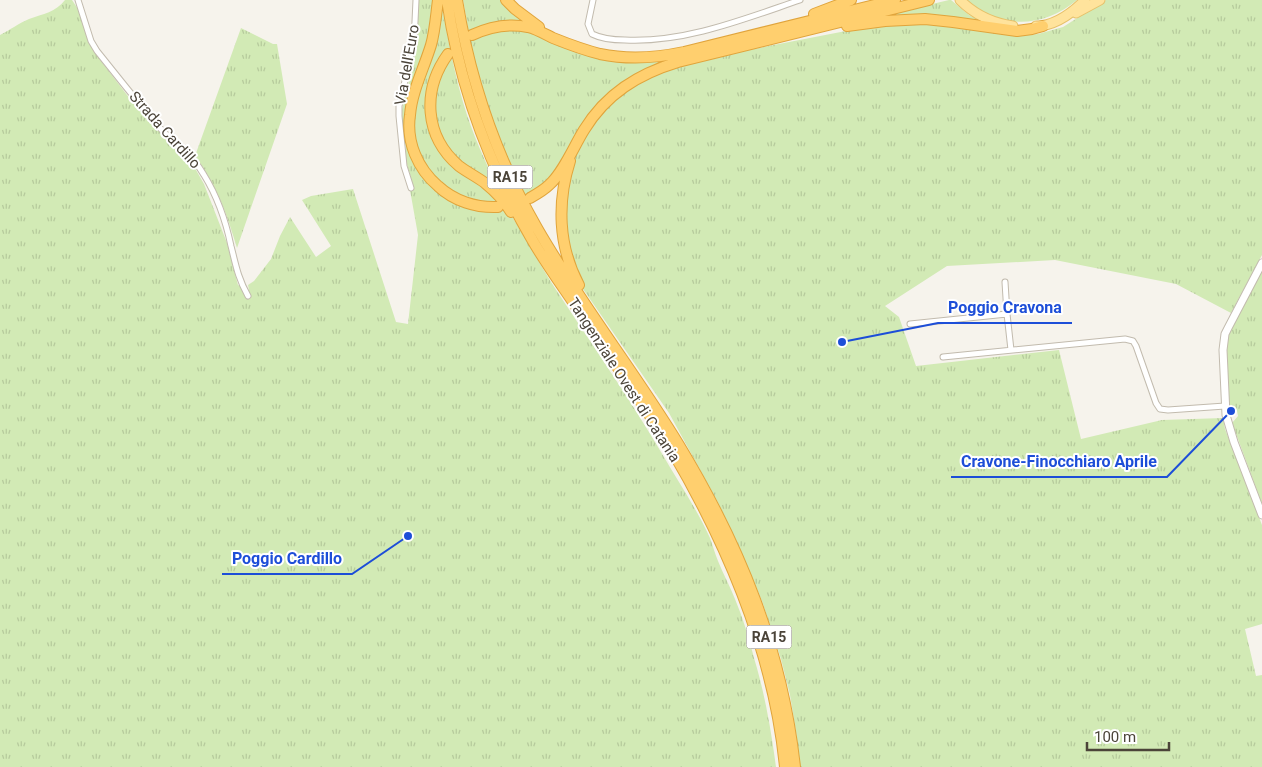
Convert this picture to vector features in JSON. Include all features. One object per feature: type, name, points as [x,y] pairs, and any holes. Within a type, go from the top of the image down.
[{"type":"highway","points":[[438,0],[432,40],[413,100],[410,116],[409,126],[412,146],[425,173],[446,193],[474,205],[498,207]]},
{"type":"highway","name":"Tangenziale Ovest di Catania","points":[[447,0],[466,88],[487,148],[515,209],[549,266],[650,416],[680,466],[710,519],[743,593],[770,679],[780,725],[786,767]]},
{"type":"highway","name":"Tangenziale Ovest di Catania","points":[[457,0],[465,45],[476,86],[506,169],[536,227],[559,264],[679,446],[718,515],[736,552],[752,590],[773,652],[785,699],[795,767]]},
{"type":"highway","points":[[506,0],[532,23],[556,39]]},
{"type":"highway","points":[[726,42],[810,16],[851,0]]},
{"type":"highway","points":[[472,35],[494,27],[512,25],[530,28],[584,50],[600,54],[639,58],[666,56],[895,0]]},
{"type":"highway","points":[[530,198],[554,180],[594,115],[604,103],[631,82],[645,74],[662,67],[741,46],[930,0]]},
{"type":"highway","points":[[741,46],[774,42],[851,26],[902,20],[953,22],[1017,31],[1043,26]]},
{"type":"highway","points":[[448,54],[438,71],[430,99],[432,122],[438,140],[454,161],[503,200],[562,294],[595,334]]},
{"type":"highway","points":[[576,144],[565,176],[563,190],[561,219],[564,244],[576,280],[597,314],[606,336]]},
{"type":"main road","points":[[960,0],[975,12],[993,21],[1012,26],[1043,26],[1078,12],[1100,0]]},
{"type":"main road","points":[[1058,20],[1085,0]]},
{"type":"street","name":"Strada Cardillo","points":[[78,0],[91,41],[97,51],[161,129],[192,158],[204,174],[220,210],[232,246],[236,269],[241,284],[248,296]]},
{"type":"street","name":"Via dell'Euro","points":[[412,188],[404,166],[399,106],[414,43],[416,0]]},
{"type":"street","points":[[593,0],[588,24],[592,34],[602,38],[630,40],[668,38],[702,31],[800,0]]},
{"type":"street","points":[[1262,263],[1225,334],[1223,350],[1226,415],[1262,515]]},
{"type":"street","points":[[1005,282],[1011,350]]},
{"type":"street","points":[[910,324],[1008,314]]},
{"type":"street","points":[[944,357],[1125,339],[1133,341],[1136,346],[1156,403],[1160,408],[1168,410],[1225,406]]},
{"type":"green space","points":[[65,0],[72,0],[78,9],[89,42],[95,53],[127,95],[153,125],[192,163],[204,184],[227,243],[238,285],[249,290],[248,285],[254,281],[271,259],[290,217],[316,257],[331,246],[302,200],[311,196],[353,189],[396,322],[408,324],[418,235],[410,190],[414,189],[405,157],[406,149],[401,118],[416,51],[419,0],[434,0],[430,36],[407,112],[406,132],[411,151],[419,168],[430,184],[445,196],[462,205],[481,210],[501,210],[496,203],[484,203],[466,198],[440,184],[430,174],[417,151],[412,124],[413,109],[436,35],[441,0],[452,58],[467,115],[500,193],[455,160],[444,145],[436,128],[433,110],[434,90],[439,72],[449,58],[448,51],[435,72],[431,83],[428,106],[431,129],[440,149],[451,162],[490,190],[510,214],[551,282],[635,409],[699,516],[710,538],[746,628],[770,726],[776,767],[0,767],[0,35],[25,21],[53,10]]},
{"type":"green space","points":[[463,0],[502,0],[525,21],[487,31],[523,29],[570,50],[585,54],[640,62],[667,61],[632,77],[549,181],[525,196],[503,147],[484,95],[472,53]]},
{"type":"green space","points":[[949,0],[977,19],[975,22],[869,19]]},
{"type":"green space","points":[[967,0],[1077,0],[1050,16],[1022,22],[994,17],[980,10]]},
{"type":"green space","points":[[1106,0],[1262,0],[1262,255],[1231,313],[1176,284],[1055,260],[947,266],[885,306],[899,317],[916,366],[1059,350],[1081,439],[1162,420],[1223,418],[1225,429],[1262,525],[1262,624],[1245,629],[1256,676],[1262,675],[1262,767],[800,767],[790,695],[781,659],[762,601],[736,540],[669,413],[583,289],[576,273],[564,227],[569,171],[576,153],[584,136],[606,108],[634,85],[668,69],[738,52],[882,24],[956,26],[1011,35],[1038,34],[1063,27]]},
{"type":"green space","points":[[241,28],[273,44],[277,44],[287,104],[237,248],[220,200],[209,177],[195,156]]},
{"type":"green space","points":[[1262,270],[1262,504],[1232,423],[1238,416],[1237,411],[1228,404],[1225,344],[1228,333]]},
{"type":"place","name":"Poggio Cravona","points":[[842,342]]},
{"type":"place","name":"Cravone-Finocchiaro Aprile","points":[[1231,411]]},
{"type":"place","name":"Poggio Cardillo","points":[[408,536]]}]
